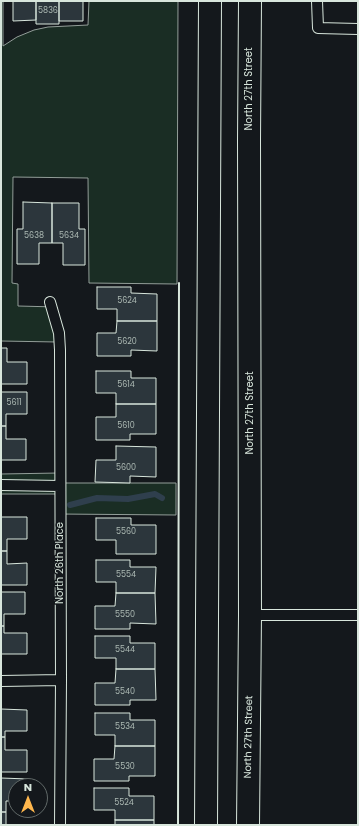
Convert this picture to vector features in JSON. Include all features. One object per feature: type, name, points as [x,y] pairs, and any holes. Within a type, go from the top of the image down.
[{"type":"main road","points":[[206,825],[210,1]]},
{"type":"main road","name":"North 27th Street","points":[[248,825],[250,615],[250,1]]},
{"type":"lane","points":[[317,1],[318,28],[358,29]]},
{"type":"lane","name":"North 26th Place","points":[[50,302],[60,340],[60,825]]},
{"type":"lane","points":[[1,485],[60,486]]},
{"type":"lane","points":[[250,615],[358,615]]},
{"type":"lane","points":[[1,681],[61,680]]},
{"type":"green space","points":[[1,1],[3,1],[3,46],[17,37],[34,30],[48,27],[88,25],[89,1],[178,1],[177,284],[89,283],[88,178],[13,177],[12,283],[18,284],[18,306],[57,307],[57,342],[1,341]]},
{"type":"green space","points":[[59,473],[60,483],[176,483],[176,515],[58,514],[58,494],[1,494],[1,474]]},
{"type":"building","points":[[13,1],[36,1],[36,20],[13,21]]},
{"type":"building","points":[[36,1],[59,1],[59,24],[36,24]]},
{"type":"building","points":[[59,1],[83,1],[83,21],[59,21]]},
{"type":"building","points":[[23,202],[52,203],[52,243],[39,243],[39,264],[17,264],[17,229],[23,229]]},
{"type":"building","points":[[52,203],[79,203],[79,229],[85,229],[85,265],[63,265],[63,243],[52,243]]},
{"type":"building","points":[[97,287],[131,287],[131,293],[157,294],[157,321],[117,321],[117,309],[97,309]]},
{"type":"building","points":[[117,321],[157,321],[157,351],[131,350],[131,356],[97,356],[97,333],[116,333]]},
{"type":"building","points":[[1,348],[7,348],[7,362],[27,362],[27,384],[1,384]]},
{"type":"building","points":[[96,371],[131,371],[131,378],[156,378],[156,404],[116,404],[116,393],[96,393]]},
{"type":"building","points":[[1,392],[27,392],[27,414],[6,414],[6,426],[1,426]]},
{"type":"building","points":[[116,404],[156,404],[156,434],[130,434],[130,440],[96,440],[96,417],[116,417]]},
{"type":"building","points":[[1,426],[6,426],[6,439],[26,439],[26,460],[1,460]]},
{"type":"building","points":[[116,446],[156,447],[156,477],[130,476],[130,483],[95,482],[96,460],[116,460]]},
{"type":"building","points":[[1,517],[27,517],[27,539],[7,539],[7,551],[1,551]]},
{"type":"building","points":[[96,518],[131,518],[131,525],[156,525],[156,554],[116,554],[116,540],[96,540]]},
{"type":"building","points":[[1,551],[7,551],[7,564],[27,563],[27,585],[1,585]]},
{"type":"building","points":[[96,560],[130,560],[130,567],[156,567],[155,593],[116,593],[116,582],[96,582]]},
{"type":"building","points":[[1,592],[25,592],[25,614],[4,614],[4,626],[1,626]]},
{"type":"building","points":[[116,593],[155,593],[156,624],[130,623],[130,629],[95,629],[95,606],[115,606]]},
{"type":"building","points":[[1,626],[4,626],[4,633],[27,633],[27,654],[1,654]]},
{"type":"building","points":[[95,636],[130,636],[130,643],[155,643],[155,669],[116,669],[116,658],[95,658]]},
{"type":"building","points":[[116,669],[155,669],[156,700],[130,700],[130,705],[95,705],[95,683],[115,683]]},
{"type":"building","points":[[1,709],[27,710],[27,731],[5,731],[5,737],[1,737]]},
{"type":"building","points":[[95,713],[130,713],[130,720],[155,720],[155,746],[115,746],[115,735],[95,735]]},
{"type":"building","points":[[1,737],[5,737],[5,750],[27,750],[27,772],[1,772]]},
{"type":"building","points":[[115,746],[155,746],[155,776],[129,776],[129,781],[94,781],[94,759],[114,759]]},
{"type":"building","points":[[1,778],[8,778],[8,801],[6,801],[6,812],[1,812]]},
{"type":"building","points":[[94,788],[129,788],[129,796],[154,796],[154,820],[115,820],[115,810],[94,810]]},
{"type":"building","points":[[1,812],[6,812],[6,825],[1,825]]},
{"type":"building","points":[[115,820],[154,820],[154,825],[115,825]]},
{"type":"waterway","points":[[70,505],[97,498],[128,499],[155,494],[162,498]]},
{"type":"wall","points":[[178,825],[179,283]]}]
